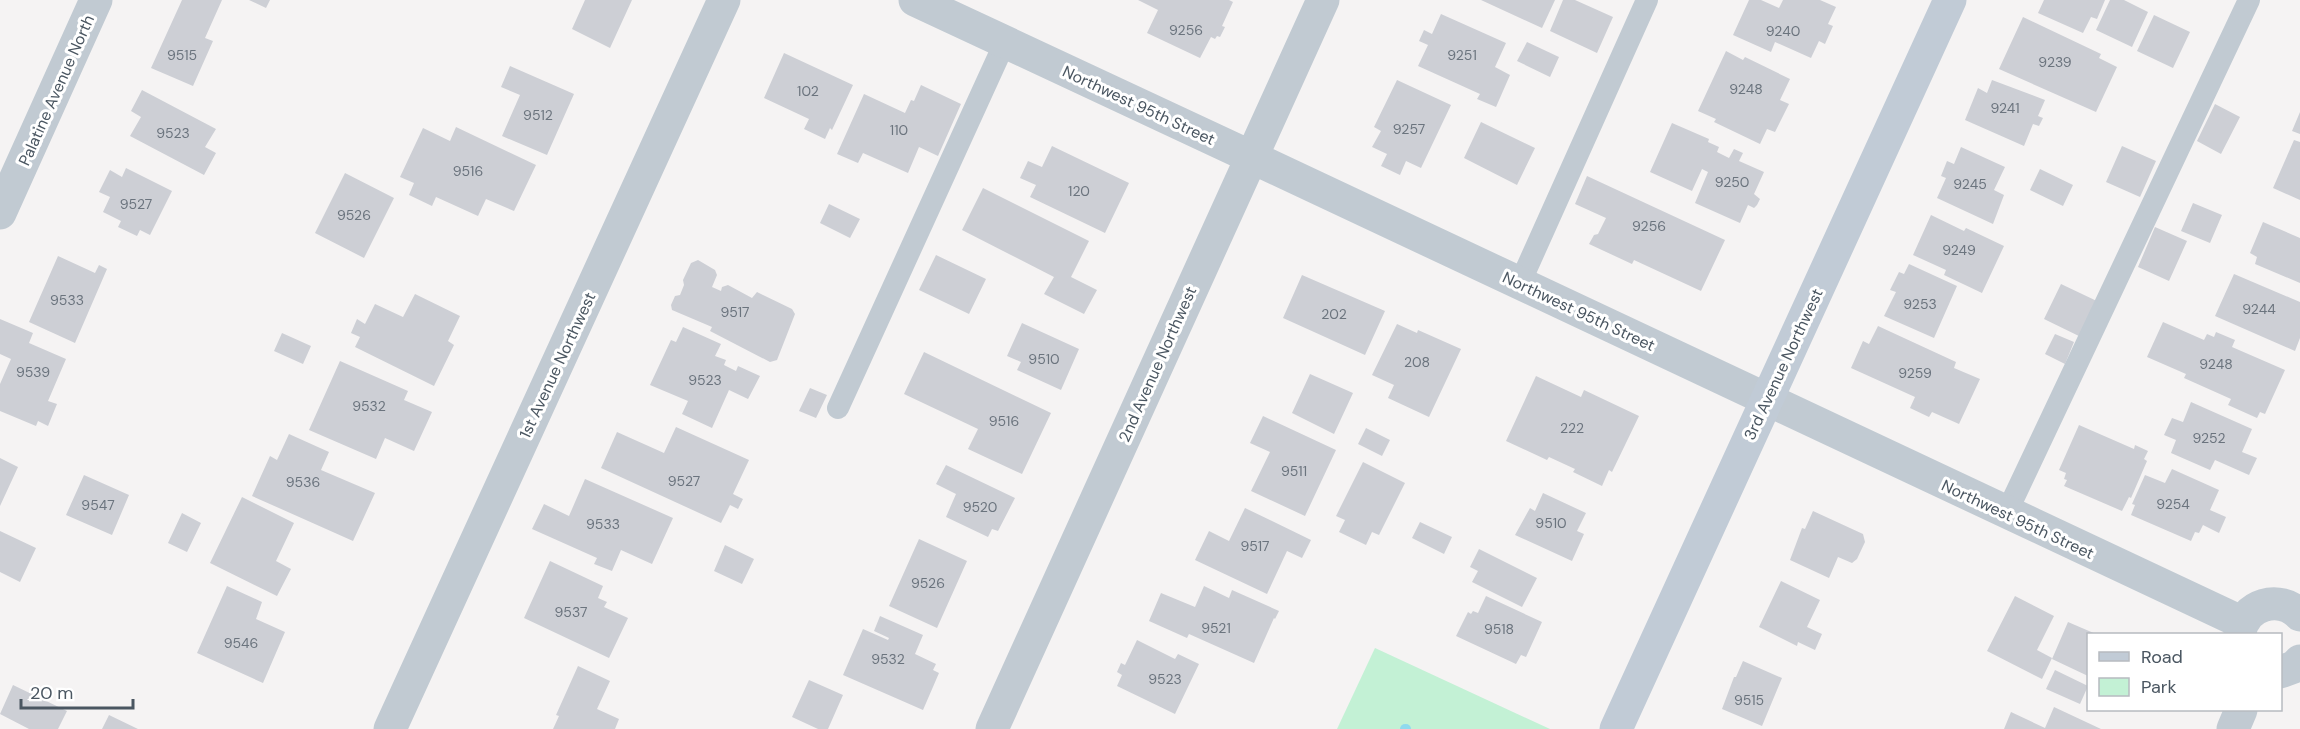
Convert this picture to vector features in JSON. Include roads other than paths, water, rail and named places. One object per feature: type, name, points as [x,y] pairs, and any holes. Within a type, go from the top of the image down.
[{"type":"street","name":"Palatine Avenue North","points":[[0,213],[96,0]]},
{"type":"street","name":"1st Avenue Northwest","points":[[390,729],[724,0]]},
{"type":"street","name":"Northwest 95th Street","points":[[915,0],[1766,400],[2241,629]]},
{"type":"street","name":"2nd Avenue Northwest","points":[[992,729],[1323,0]]},
{"type":"street","name":"3rd Avenue Northwest","points":[[1616,729],[1950,0]]},
{"type":"street","points":[[2241,629],[2253,610],[2264,604],[2296,601]]},
{"type":"street","points":[[2282,671],[2294,667],[2300,661]]},
{"type":"street","points":[[2233,729],[2241,711]]},
{"type":"lane","points":[[1520,284],[1647,0]]},
{"type":"lane","points":[[2006,514],[2249,0]]},
{"type":"lane","points":[[838,408],[1005,42]]}]
